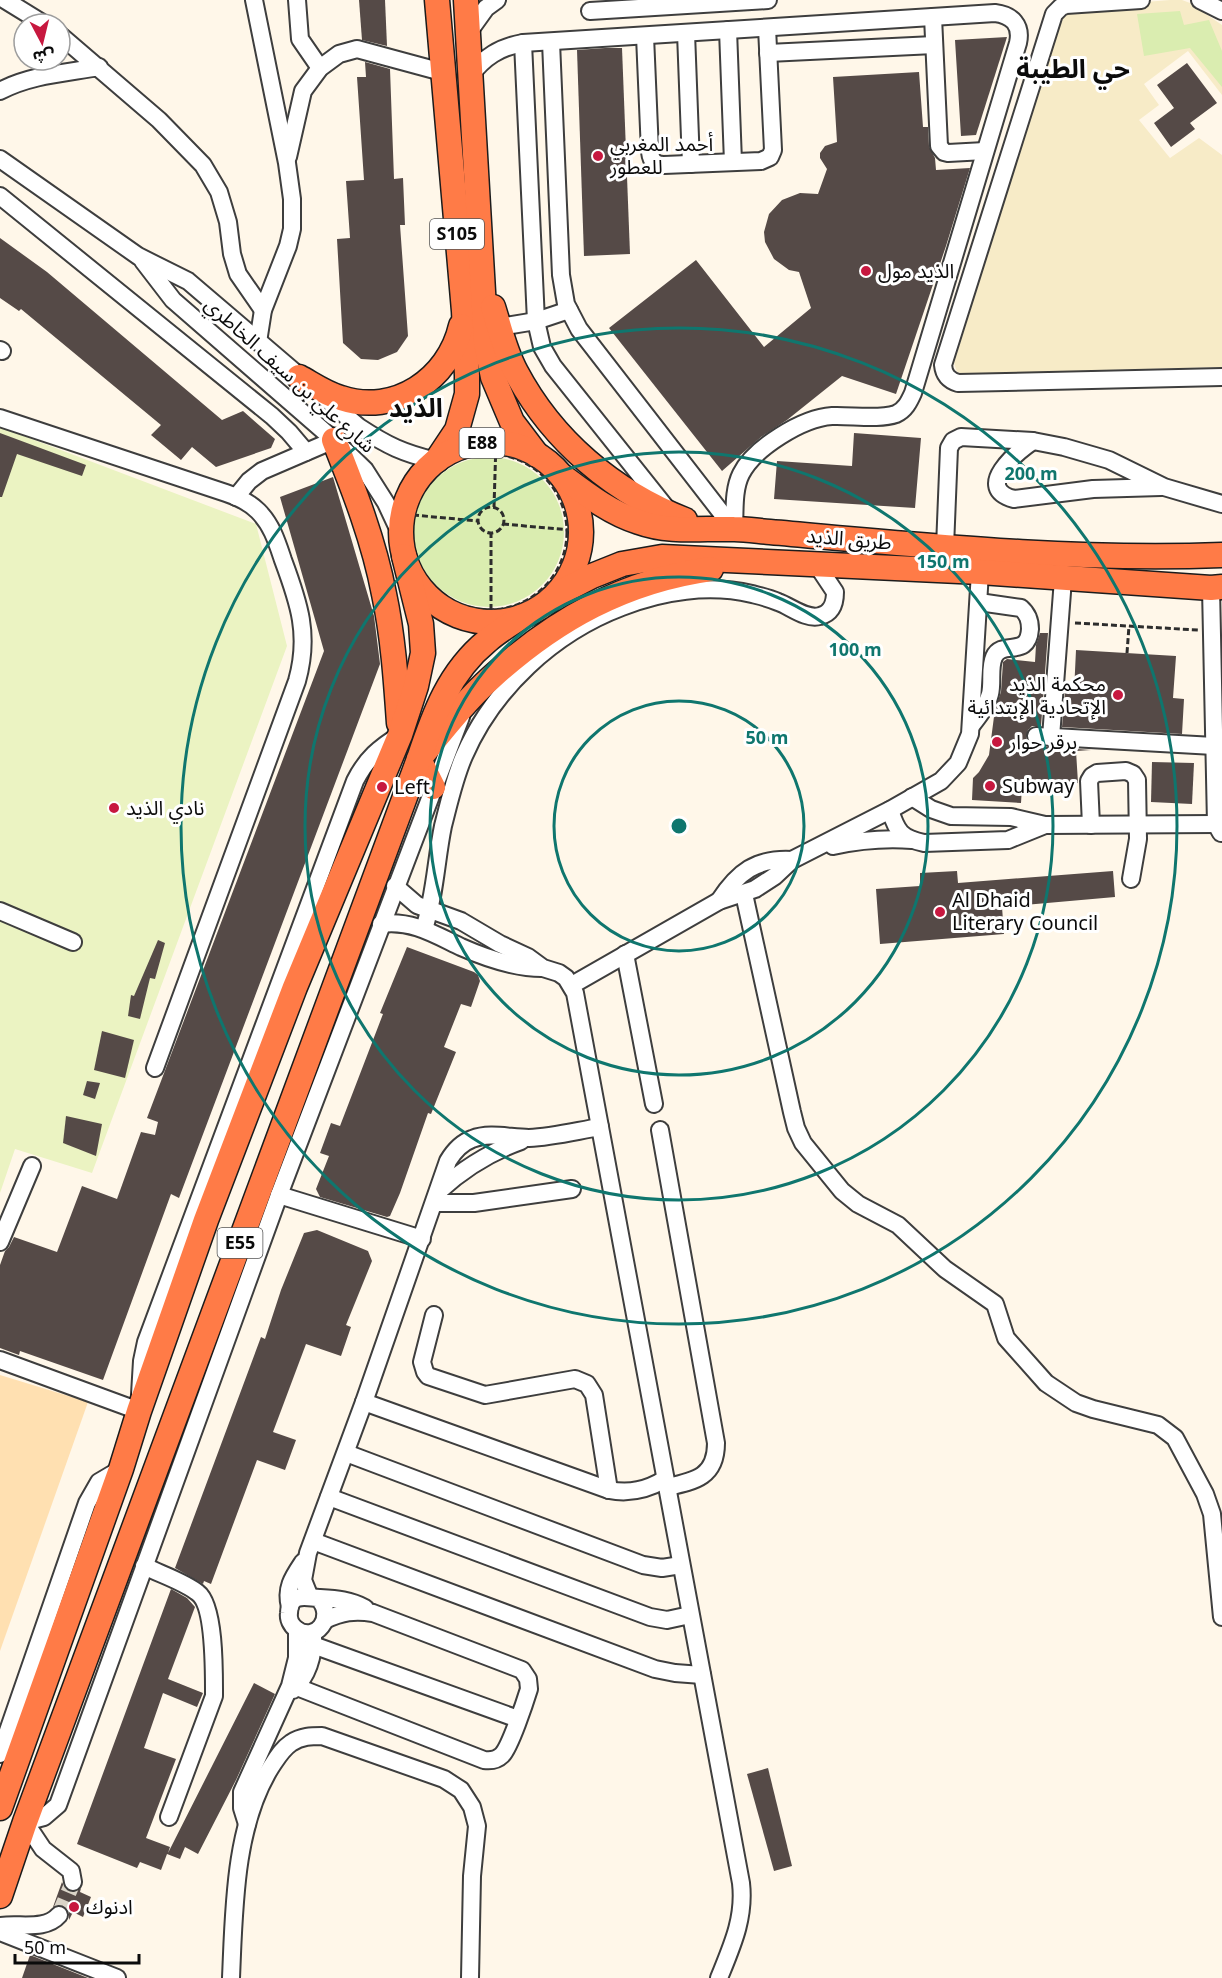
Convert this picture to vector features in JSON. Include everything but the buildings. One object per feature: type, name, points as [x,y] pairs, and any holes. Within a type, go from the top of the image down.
[{"type":"highway","name":"S105","points":[[436,461],[457,430],[466,394],[464,311],[437,0]]},
{"type":"highway","name":"S105","points":[[466,0],[486,343],[493,377],[512,422],[537,454]]},
{"type":"highway","points":[[481,266],[505,348],[515,371],[533,400],[560,435],[595,468],[660,511],[685,520],[734,529]]},
{"type":"highway","points":[[299,377],[340,398],[356,402],[375,403],[393,400],[420,388],[433,377],[450,356],[458,339],[464,311]]},
{"type":"highway","points":[[334,440],[354,489],[371,541],[384,593],[400,735]]},
{"type":"highway","name":"E88","points":[[475,444],[496,448],[518,446],[537,454],[562,476],[579,510],[574,530],[579,555],[570,576],[557,594],[534,612],[521,617],[500,622],[479,621],[459,616],[440,607],[424,593],[412,576],[405,530],[409,494],[421,476],[436,461],[455,450],[475,444]]},
{"type":"highway","name":"طريق الذيد","points":[[562,476],[592,499],[614,512],[640,523],[681,530],[734,529],[1085,556],[1222,555]]},
{"type":"highway","name":"E55","points":[[0,1808],[121,1469],[206,1220],[295,987],[400,735],[416,686],[423,652],[405,530]]},
{"type":"highway","name":"طريق الذيد","points":[[557,594],[622,564],[662,557],[980,572],[1216,587]]},
{"type":"highway","points":[[433,787],[419,759],[492,677],[561,623],[598,603],[640,586],[687,573],[761,562]]},
{"type":"highway","name":"E55","points":[[0,1896],[25,1822],[434,715],[453,677],[469,658],[487,640],[521,617]]},
{"type":"street","points":[[5,0],[24,12]]},
{"type":"street","points":[[254,0],[287,163],[292,199],[292,229],[263,310],[258,342]]},
{"type":"street","points":[[297,0],[300,39],[320,68]]},
{"type":"street","points":[[468,33],[486,8],[497,0]]},
{"type":"street","points":[[590,11],[768,0]]},
{"type":"street","points":[[1141,0],[1066,5],[1054,14],[945,358],[943,371],[946,377],[958,383],[1222,377]]},
{"type":"street","points":[[1200,0],[1222,11]]},
{"type":"street","points":[[470,76],[477,66],[495,52],[523,44],[1000,14],[1012,18],[1019,30],[1018,43],[908,405],[897,414],[884,416],[827,416],[789,431],[749,462],[740,476],[736,491],[734,529]]},
{"type":"street","points":[[933,17],[939,146],[948,153],[985,151]]},
{"type":"street","points":[[645,36],[652,160],[660,165],[766,160],[772,153],[767,28]]},
{"type":"street","points":[[728,30],[733,162]]},
{"type":"street","points":[[686,33],[691,164]]},
{"type":"street","points":[[551,42],[562,290],[569,310],[579,329],[734,529]]},
{"type":"street","points":[[523,44],[536,321],[542,347],[553,366],[672,515]]},
{"type":"street","points":[[72,45],[159,120],[202,165],[219,192],[238,274],[263,310]]},
{"type":"street","points":[[768,53],[934,45]]},
{"type":"street","points":[[287,163],[303,91],[320,68],[339,54],[357,49],[442,72]]},
{"type":"street","points":[[0,92],[14,84],[35,78],[99,68]]},
{"type":"street","name":"شارع علي بن سيف الخاطري","points":[[0,159],[138,256],[188,281],[359,428],[384,444],[404,453],[436,461]]},
{"type":"street","points":[[0,196],[272,416],[306,452]]},
{"type":"street","name":"شارع علي بن سيف الخاطري","points":[[138,256],[173,300],[334,440],[365,470],[405,530]]},
{"type":"street","points":[[499,327],[536,321],[569,310]]},
{"type":"street","points":[[0,418],[237,497],[256,508],[273,531],[301,615],[303,642],[301,668],[155,1068]]},
{"type":"street","points":[[945,547],[949,448],[953,441],[960,437],[1033,441],[1064,447],[1109,460],[1164,487],[1222,504]]},
{"type":"street","points":[[237,497],[249,481],[262,471],[334,440]]},
{"type":"street","points":[[1033,441],[1012,456],[998,476],[997,486],[1006,497],[1014,499],[1093,489],[1164,487]]},
{"type":"street","points":[[424,929],[430,911],[444,825],[456,776],[464,756],[479,727],[498,700],[545,651],[582,626],[623,607],[666,594],[694,590],[723,590],[751,594],[779,602],[805,615],[820,616],[832,607],[835,592],[817,566]]},
{"type":"street","points":[[572,985],[719,901],[744,894],[770,880],[795,858],[890,810],[941,781],[958,763],[968,744],[980,572]]},
{"type":"street","points":[[1063,579],[1060,623],[1044,737],[1214,746]]},
{"type":"street","points":[[912,797],[932,809],[951,816],[1011,818],[1045,825],[1138,824],[1219,829],[1214,746],[1212,630],[1216,587]]},
{"type":"street","points":[[970,726],[989,696],[994,656],[999,650],[1022,646],[1026,642],[1030,627],[1029,617],[1022,608],[979,602]]},
{"type":"street","points":[[73,1882],[70,1870],[43,1849],[25,1822],[44,1817],[57,1805],[279,1194],[465,705]]},
{"type":"street","points":[[1091,825],[1089,781],[1092,776],[1097,773],[1126,771],[1132,774],[1137,780],[1138,824],[1137,856],[1131,879]]},
{"type":"street","points":[[890,810],[895,826],[905,837],[924,843],[999,841],[1018,837],[1045,825]]},
{"type":"street","points":[[719,901],[731,883],[748,869],[769,861],[795,858],[835,845],[861,840],[894,838],[913,840]]},
{"type":"street","points":[[395,886],[411,901],[430,911],[461,921],[543,968],[559,973],[572,985],[575,993],[743,1897],[740,1924],[719,1978]]},
{"type":"street","points":[[744,894],[792,1112],[803,1143],[850,1198],[898,1225],[945,1269],[995,1304],[1006,1338],[1034,1370],[1060,1394],[1093,1410],[1158,1425],[1175,1437],[1205,1494],[1212,1514],[1222,1617]]},
{"type":"street","points":[[0,911],[73,942]]},
{"type":"street","points":[[381,924],[400,923],[424,929],[463,948],[495,960],[518,967],[543,968]]},
{"type":"street","points":[[625,954],[654,1104]]},
{"type":"street","points":[[247,1824],[242,1808],[244,1784],[284,1699],[297,1658],[326,1612],[324,1604],[314,1597],[303,1580],[311,1547],[437,1197],[471,1165],[489,1154],[529,1138],[600,1127]]},
{"type":"street","points":[[364,1402],[609,1490],[620,1492],[642,1490],[666,1483],[689,1482],[699,1479],[707,1472],[716,1454],[716,1443],[660,1130]]},
{"type":"street","points":[[0,1242],[32,1166]]},
{"type":"street","points":[[437,1197],[474,1203],[573,1189]]},
{"type":"street","points":[[279,1194],[422,1239]]},
{"type":"street","points":[[434,1315],[422,1362],[425,1372],[433,1378],[485,1395],[500,1394],[568,1379],[582,1380],[587,1384],[594,1395],[609,1490]]},
{"type":"street","points":[[0,1360],[139,1411]]},
{"type":"street","points":[[346,1453],[643,1565],[662,1568],[681,1564]]},
{"type":"street","points":[[0,1754],[87,1503],[99,1482],[121,1469]]},
{"type":"street","points":[[329,1497],[650,1617],[667,1620],[690,1615]]},
{"type":"street","points":[[290,1607],[287,1592],[289,1585],[311,1547]]},
{"type":"street","points":[[311,1547],[655,1669],[702,1675]]},
{"type":"street","points":[[144,1566],[197,1592],[206,1600],[209,1612],[214,1696],[169,1817]]},
{"type":"street","points":[[297,1687],[490,1761],[504,1753],[518,1719],[529,1684],[522,1670],[341,1599],[302,1596],[294,1600],[288,1615],[291,1624],[518,1719]]},
{"type":"street","points":[[284,1699],[297,1687],[306,1671],[312,1632],[340,1613],[357,1610],[373,1613]]},
{"type":"street","points":[[231,1978],[241,1851],[247,1824],[261,1783],[280,1753],[292,1742],[307,1736],[322,1736],[338,1740],[444,1779],[461,1790],[472,1807],[477,1826],[472,1876],[470,1978]]},
{"type":"street","points":[[0,1926],[41,1925],[51,1922],[59,1915]]},
{"type":"street","points":[[0,1932],[117,1978]]},
{"type":"path","points":[[405,530],[419,497],[429,482],[443,469],[468,457],[496,448],[532,466],[546,478],[557,493],[574,530]]},
{"type":"path","points":[[494,507],[496,448]]},
{"type":"path","points":[[478,521],[483,510],[494,507]]},
{"type":"path","points":[[478,521],[484,531],[491,533],[500,530],[503,524],[503,514],[494,507]]},
{"type":"path","points":[[405,530],[478,521]]},
{"type":"path","points":[[503,524],[574,530]]},
{"type":"path","points":[[405,530],[411,535],[414,555],[422,573],[435,589],[452,601],[470,608],[490,610],[508,608],[525,602],[540,592],[552,579],[561,564],[574,530]]},
{"type":"path","points":[[490,610],[491,533]]},
{"type":"path","points":[[1060,623],[1212,630]]},
{"type":"path","points":[[1127,653],[1129,626]]},
{"type":"shaded area","points":[[1170,0],[1190,3],[1222,25],[1222,95],[1188,51],[1144,84],[1159,105],[1139,120],[1170,158],[1199,138],[1222,155],[1222,367],[964,374],[957,372],[954,363],[1061,15],[1070,8]]},
{"type":"green space","points":[[1180,11],[1184,25],[1209,20],[1222,51],[1222,87],[1190,48],[1144,56],[1137,14]]},
{"type":"green space","name":"نادي الذيد","points":[[0,427],[256,524],[287,646],[92,1173],[15,1149],[0,1193]]},
{"type":"green space","points":[[489,457],[504,458],[518,463],[542,479],[558,503],[563,517],[563,547],[558,561],[542,585],[518,601],[504,606],[489,607],[474,606],[460,601],[436,585],[420,561],[415,547],[414,532],[415,517],[420,503],[436,479],[460,463],[474,458]]},
{"type":"sand","points":[[0,1375],[88,1402],[0,1651]]},
{"type":"tunnel","points":[[59,1915],[73,1882]]},
{"type":"place","name":"أحمد المغربي للعطور","points":[[598,156]]},
{"type":"place","name":"الذيد مول","points":[[866,271]]},
{"type":"place","name":"محكمة الذيد الإتحادية الإبتدائية","points":[[1118,695]]},
{"type":"place","name":"برقر حوار","points":[[997,742]]},
{"type":"place","name":"Subway","points":[[990,786]]},
{"type":"place","name":"Left","points":[[382,787]]},
{"type":"place","name":"نادي الذيد","points":[[114,808]]},
{"type":"place","name":"Al Dhaid Literary Council","points":[[940,912]]},
{"type":"place","name":"ادنوك","points":[[74,1907]]},
{"type":"district","name":"حي الطيبة","points":[[1073,69]]},
{"type":"district","name":"الذيد","points":[[416,408]]}]
